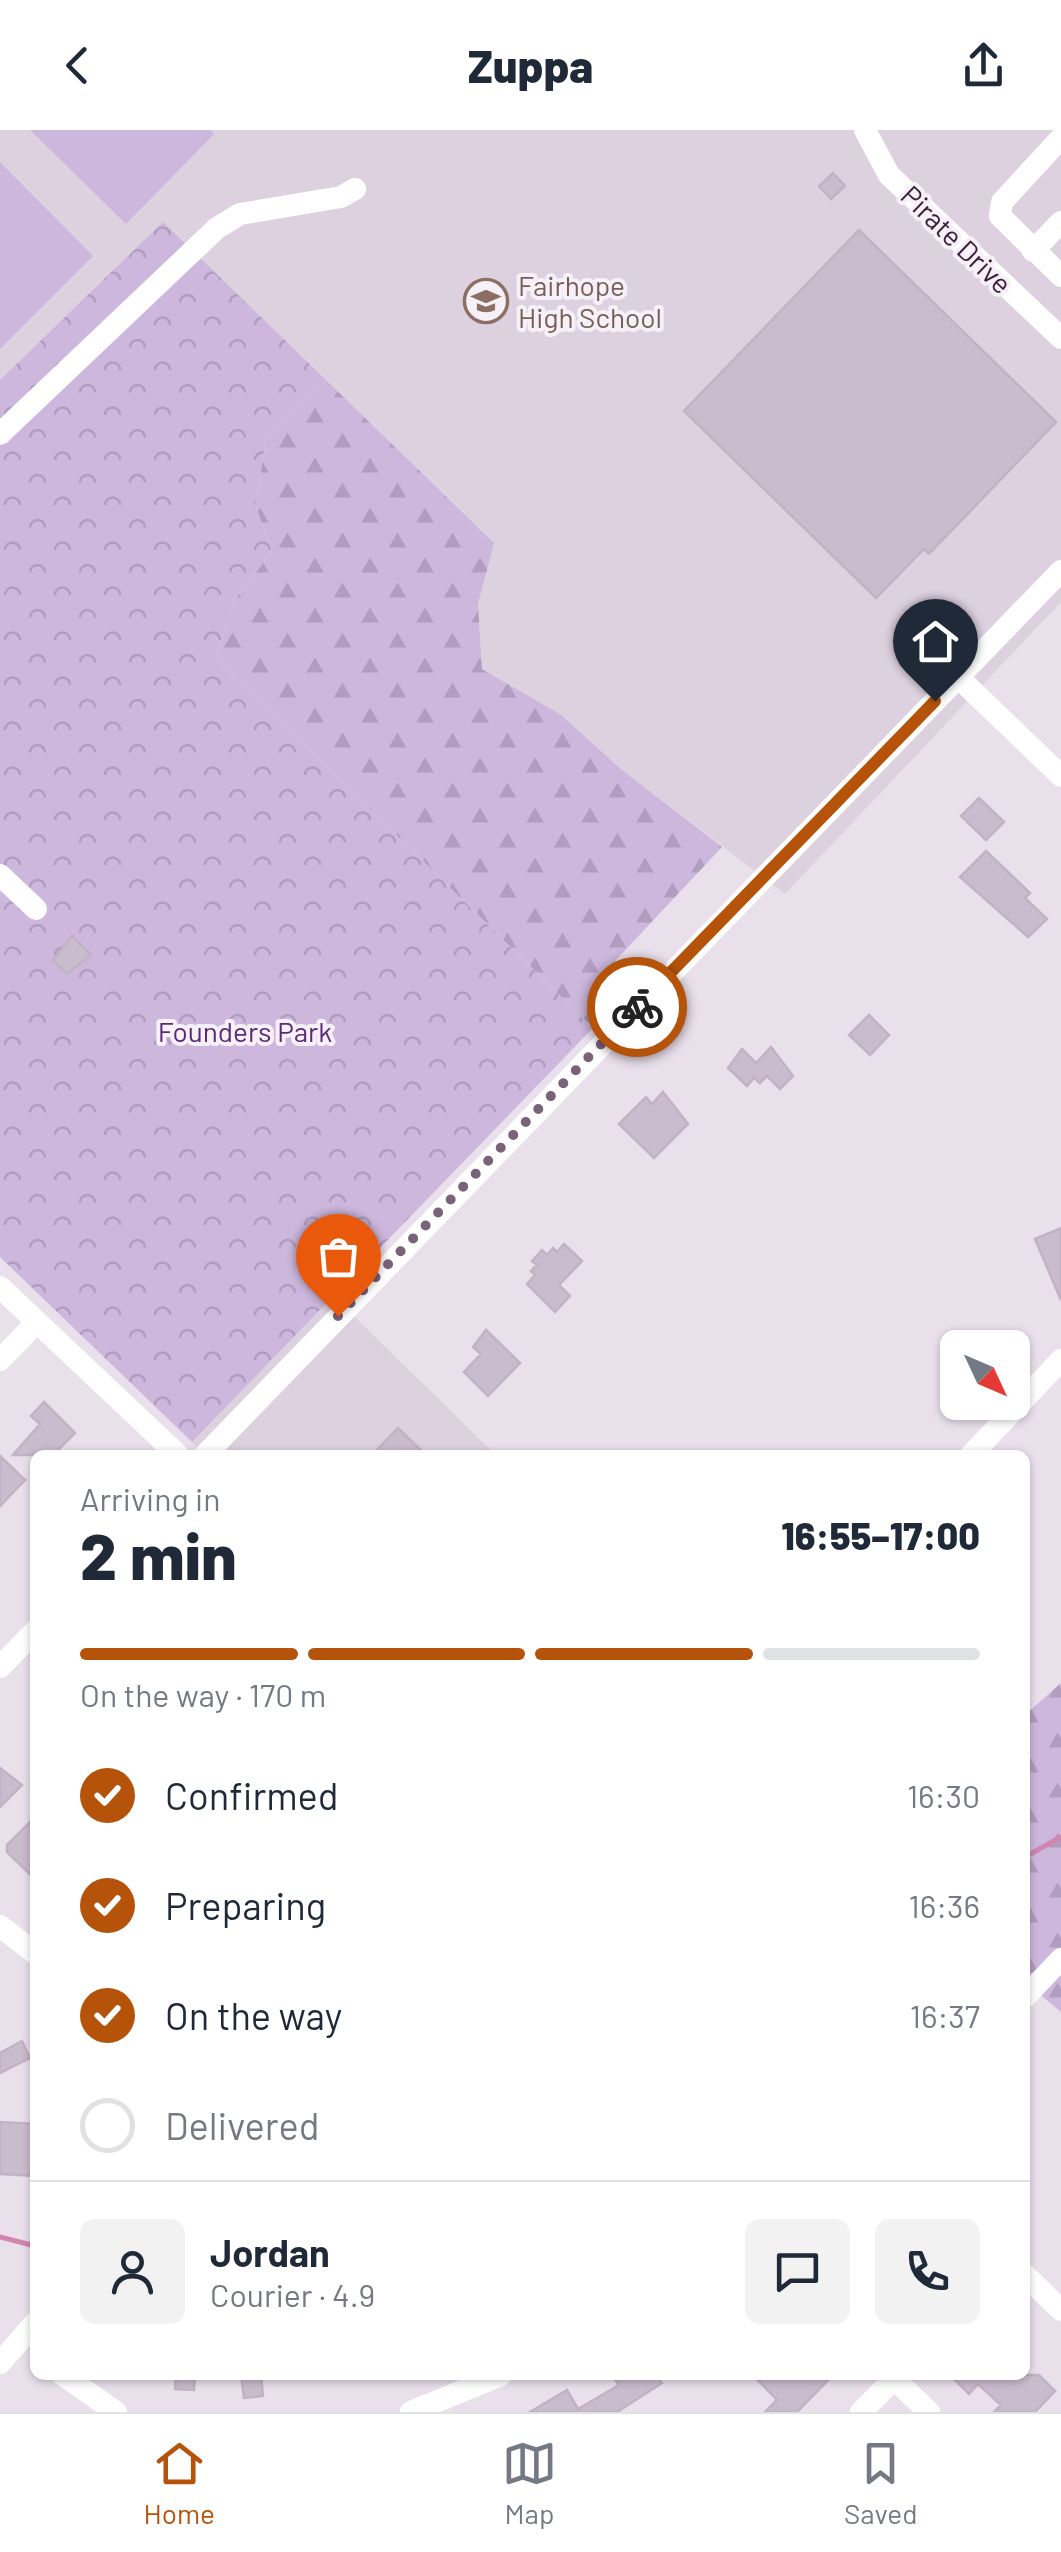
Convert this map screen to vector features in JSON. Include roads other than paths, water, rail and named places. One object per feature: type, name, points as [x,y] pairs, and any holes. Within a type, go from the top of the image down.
[{"type":"street","name":"Pirate Drive","points":[[864,130],[890,175],[1061,338]]},
{"type":"street","points":[[1061,138],[1002,202],[1000,216],[1061,276]]},
{"type":"street","points":[[0,434],[218,228],[240,214],[340,197],[355,190]]},
{"type":"street","points":[[1033,251],[1061,222]]},
{"type":"street","points":[[210,1450],[1061,571]]},
{"type":"street","points":[[958,676],[1061,776]]},
{"type":"street","points":[[0,874],[36,909]]},
{"type":"street","points":[[0,1287],[173,1450]]},
{"type":"street","points":[[0,1360],[36,1323]]},
{"type":"street","points":[[975,1450],[1061,1360]]},
{"type":"street","points":[[0,1667],[30,1636]]},
{"type":"street","points":[[1,1926],[30,1949]]},
{"type":"street","points":[[1030,1992],[1061,1959]]},
{"type":"street","points":[[1030,2280],[1061,2310]]},
{"type":"street","points":[[0,2364],[30,2339]]},
{"type":"street","points":[[70,2380],[116,2412]]},
{"type":"street","points":[[411,2412],[488,2380]]},
{"type":"street","points":[[861,2412],[889,2380]]},
{"type":"street","points":[[895,2380],[928,2412]]},
{"type":"waterway","points":[[1030,1854],[1061,1837]]},
{"type":"waterway","points":[[0,2237],[30,2245]]},
{"type":"place","name":"Fairhope High School","points":[[486,301]]},
{"type":"park label","name":"Founders Park","points":[[245,1031]]}]
